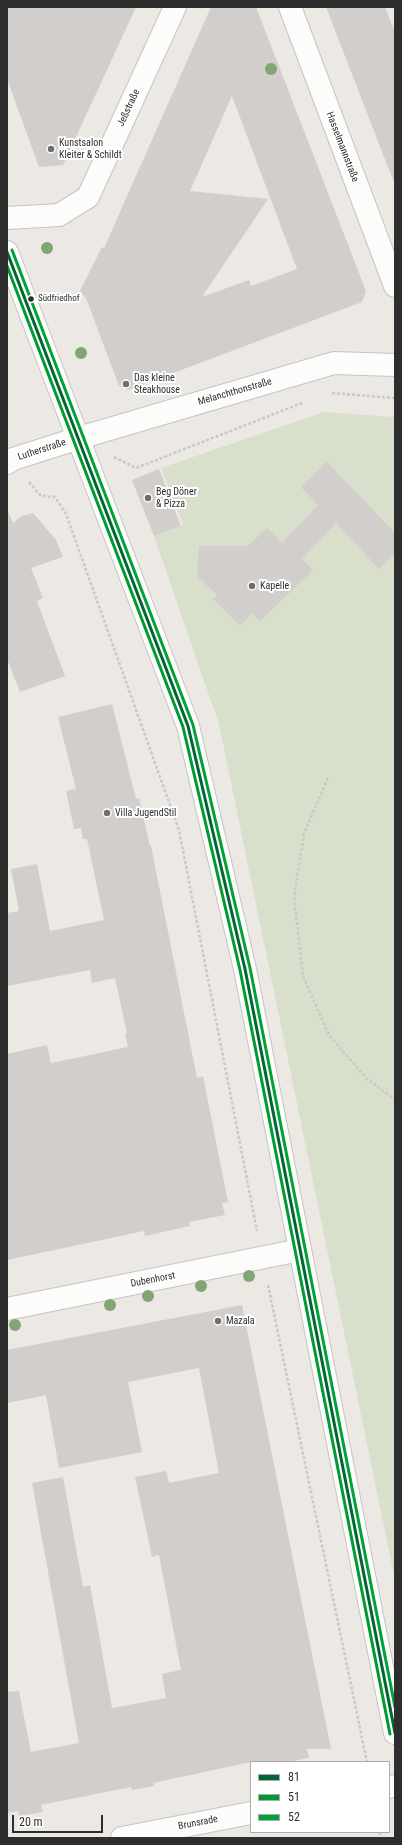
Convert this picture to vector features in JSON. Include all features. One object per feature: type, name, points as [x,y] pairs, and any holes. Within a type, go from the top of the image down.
[{"type":"street","name":"Jeßstraße","points":[[7,218],[59,215],[88,197],[175,7]]},
{"type":"street","name":"Hasselmannstraße","points":[[290,7],[395,286]]},
{"type":"street","points":[[7,252],[188,726],[245,969],[395,1733]]},
{"type":"street","name":"Melanchthonstraße","points":[[79,438],[334,363],[395,365]]},
{"type":"street","name":"Lutherstraße","points":[[10,461],[79,438]]},
{"type":"street","name":"Dubenhorst","points":[[7,1309],[300,1250]]},
{"type":"street","name":"Brunsrade","points":[[122,1838],[250,1813]]},
{"type":"path","points":[[331,393],[395,398]]},
{"type":"path","points":[[136,468],[303,402]]},
{"type":"path","points":[[10,461],[41,496],[54,497],[66,514],[179,830],[263,1258],[367,1761]]},
{"type":"path","points":[[328,778],[304,833],[294,897],[303,976],[329,1035],[366,1078],[395,1100]]},
{"type":"green space","points":[[324,412],[395,417],[395,1580],[219,724],[154,536],[183,525],[161,468]]},
{"type":"building","points":[[7,7],[136,7],[63,165],[39,167],[7,79]]},
{"type":"building","points":[[211,7],[256,7],[366,291],[362,302],[128,390],[119,386],[86,298],[80,291],[102,247],[104,248]],"holes":[[[232,96],[297,269],[251,286],[249,280],[202,297],[268,199],[190,191]]]},
{"type":"building","points":[[326,7],[385,7],[395,32],[395,179],[393,180]]},
{"type":"building","points":[[327,462],[395,533],[395,553],[379,569],[336,523],[302,559],[313,570],[260,621],[252,613],[240,626],[213,599],[217,595],[197,576],[199,546],[248,546],[267,528],[282,543],[318,505],[301,487]]},
{"type":"building","points":[[159,469],[181,526],[154,536],[132,480]]},
{"type":"building","points":[[8,511],[13,523],[22,516],[33,513],[56,540],[63,557],[31,568],[43,598],[37,601],[65,676],[20,692],[7,659]]},
{"type":"building","points":[[112,704],[136,799],[139,798],[151,846],[197,1078],[203,1076],[228,1202],[222,1203],[225,1215],[189,1222],[190,1226],[145,1236],[144,1231],[7,1260],[7,1054],[47,1045],[51,1063],[128,1047],[125,1033],[127,1033],[115,978],[92,983],[90,970],[7,986],[7,913],[19,911],[11,869],[37,864],[50,931],[104,920],[87,839],[83,839],[81,828],[74,829],[66,791],[76,789],[58,717]]},
{"type":"building","points":[[242,1305],[331,1749],[307,1749],[309,1758],[293,1761],[250,1761],[153,1783],[154,1786],[132,1790],[131,1787],[41,1805],[43,1812],[19,1816],[18,1811],[7,1813],[7,1692],[19,1691],[31,1752],[79,1743],[32,1483],[63,1477],[83,1587],[90,1585],[112,1708],[166,1698],[162,1674],[181,1670],[159,1555],[152,1557],[135,1477],[166,1471],[169,1483],[219,1473],[199,1368],[128,1382],[142,1452],[59,1468],[46,1395],[7,1403],[7,1350]]},
{"type":"transit line","name":"52","points":[[12,250],[193,725],[250,968],[395,1707]]},
{"type":"transit line","name":"81","points":[[7,252],[188,726],[245,969],[395,1733]]},
{"type":"transit line","name":"51","points":[[7,266],[183,727],[240,970],[390,1734]]},
{"type":"place","name":"Kunstsalon Kleiter & Schildt","points":[[51,149]]},
{"type":"place","name":"Südfriedhof","points":[[31,299]]},
{"type":"place","name":"Das kleine Steakhouse","points":[[126,384]]},
{"type":"place","name":"Beg Döner & Pizza","points":[[148,498]]},
{"type":"place","name":"Kapelle","points":[[252,586]]},
{"type":"place","name":"Villa JugendStil","points":[[107,813]]},
{"type":"place","name":"Mazala","points":[[218,1321]]}]
